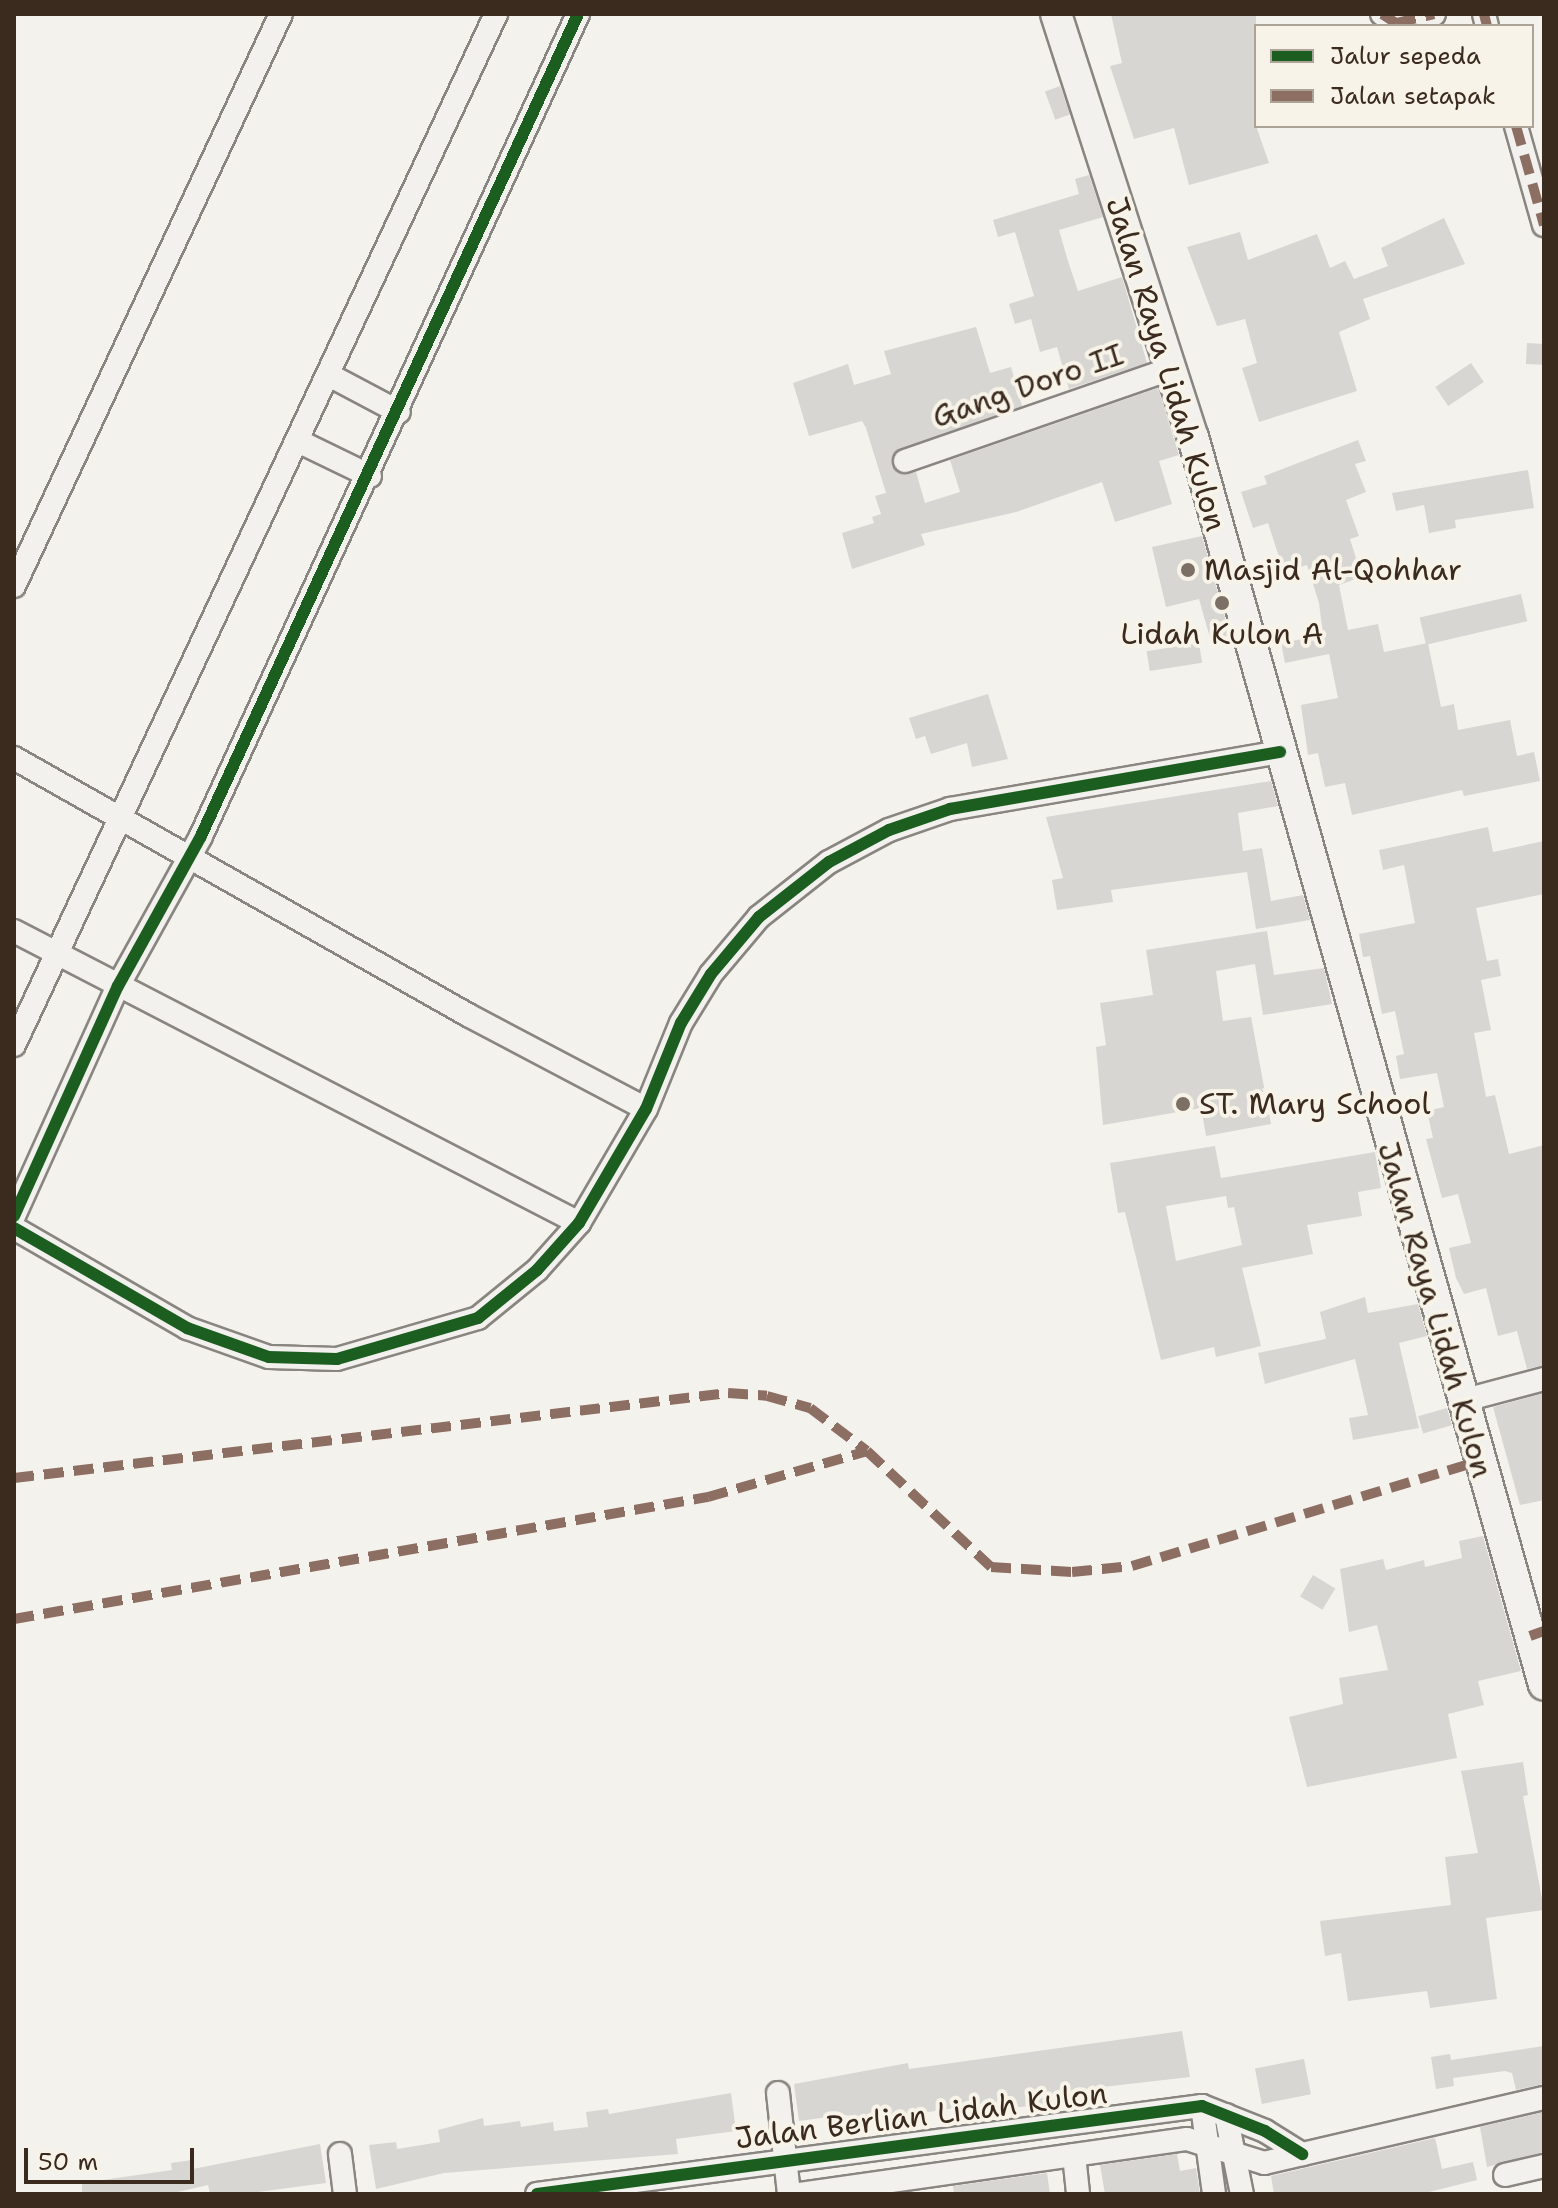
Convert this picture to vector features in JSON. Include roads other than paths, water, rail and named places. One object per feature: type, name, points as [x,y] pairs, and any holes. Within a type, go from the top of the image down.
[{"type":"main road","name":"Jalan Raya Lidah Kulon","points":[[1056,14],[1171,369],[1461,1401],[1537,1633],[1544,1685]]},
{"type":"street","points":[[14,586],[281,14]]},
{"type":"street","points":[[14,1045],[124,819],[496,14]]},
{"type":"street","points":[[14,1216],[118,986],[186,854],[201,836],[370,476],[578,14]]},
{"type":"street","points":[[1382,14],[1389,23],[1434,14]]},
{"type":"street","points":[[1517,128],[1544,225]]},
{"type":"street","name":"Gang Doro II","points":[[905,461],[1171,369]]},
{"type":"street","points":[[329,375],[399,412]]},
{"type":"street","points":[[298,441],[370,476]]},
{"type":"street","points":[[14,1228],[187,1328],[269,1357],[337,1359],[478,1318],[537,1270],[579,1223],[646,1109],[681,1023],[711,974],[759,917],[829,862],[889,830],[950,809],[1280,752]]},
{"type":"street","points":[[14,758],[646,1109]]},
{"type":"street","points":[[14,931],[579,1223]]},
{"type":"street","points":[[1461,1401],[1544,1379]]},
{"type":"street","points":[[778,2093],[789,2194]]},
{"type":"street","name":"Jalan Berlian Lidah Kulon","points":[[800,2194],[927,2185],[1074,2155],[1187,2139],[1206,2143],[1234,2158],[1264,2163],[1544,2098]]},
{"type":"street","points":[[1202,2106],[1214,2194]]},
{"type":"street","name":"Jalan Berlian Lidah Kulon","points":[[537,2194],[784,2158],[1202,2106],[1302,2154]]},
{"type":"street","points":[[1226,2115],[1242,2194]]},
{"type":"street","points":[[340,2154],[345,2194]]},
{"type":"street","points":[[1074,2155],[1078,2194]]},
{"type":"street","points":[[1505,2175],[1544,2166]]},
{"type":"place","name":"Masjid Al-Qohhar","points":[[1188,570]]},
{"type":"place","name":"Lidah Kulon A","points":[[1222,603]]},
{"type":"place","name":"ST. Mary School","points":[[1183,1104]]}]
